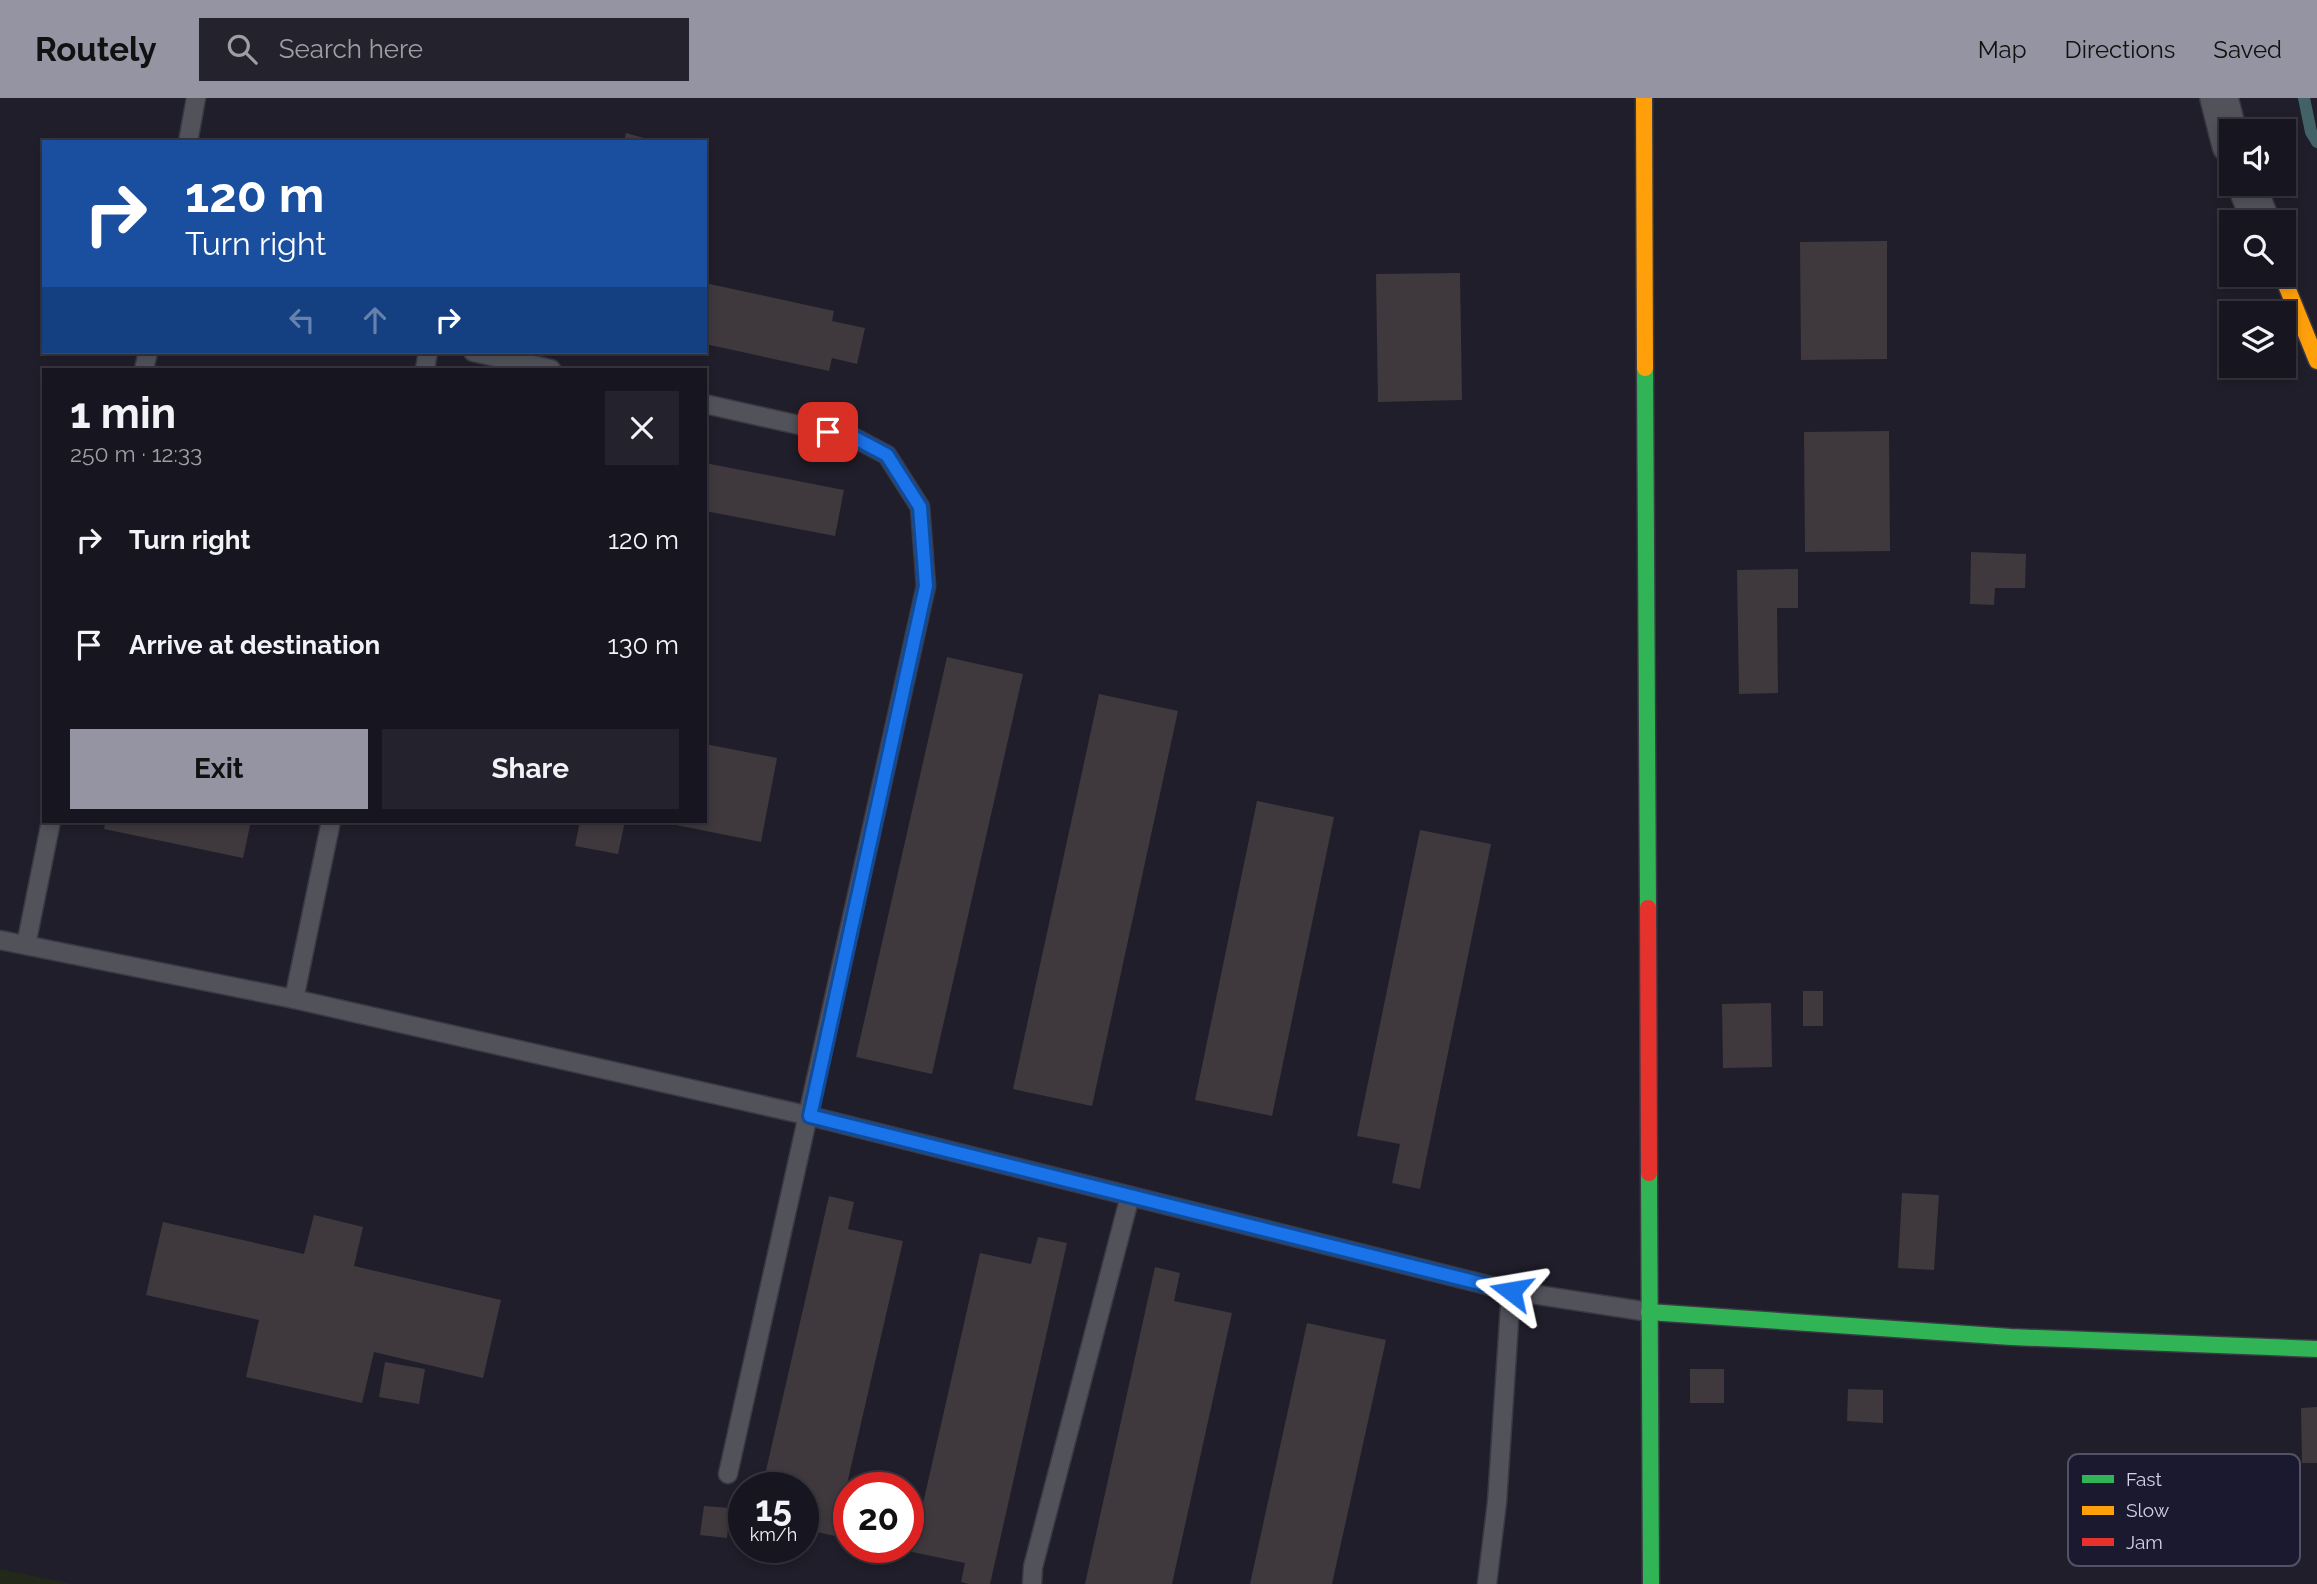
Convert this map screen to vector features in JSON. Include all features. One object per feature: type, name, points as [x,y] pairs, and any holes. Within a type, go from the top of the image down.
[{"type":"street","points":[[1644,98],[1651,1584]]},
{"type":"street","points":[[2219,98],[2224,119]]},
{"type":"street","points":[[2287,287],[2317,361]]},
{"type":"street","points":[[1649,1312],[2011,1337],[2317,1349]]},
{"type":"lane","points":[[188,140],[196,98]]},
{"type":"lane","points":[[482,354],[546,368]]},
{"type":"lane","points":[[707,404],[853,437],[887,455],[920,507],[926,586],[810,1116],[728,1472]]},
{"type":"lane","points":[[26,945],[51,823]]},
{"type":"lane","points":[[294,999],[331,823]]},
{"type":"lane","points":[[0,940],[294,999],[810,1116],[1511,1291],[1649,1312]]},
{"type":"lane","points":[[1031,1584],[1033,1567],[1130,1196]]},
{"type":"lane","points":[[1487,1584],[1497,1502],[1511,1291]]},
{"type":"green space","points":[[0,1569],[73,1584],[0,1584]]},
{"type":"building","points":[[626,133],[651,140],[624,140]]},
{"type":"building","points":[[1887,241],[1887,359],[1801,360],[1800,242]]},
{"type":"building","points":[[1460,273],[1462,400],[1378,402],[1376,274]]},
{"type":"building","points":[[707,283],[834,311],[832,321],[865,328],[857,364],[832,358],[829,371],[707,344]]},
{"type":"building","points":[[1889,431],[1890,551],[1805,552],[1804,432]]},
{"type":"building","points":[[707,463],[844,490],[835,536],[707,511]]},
{"type":"building","points":[[1971,552],[2026,554],[2025,588],[1995,588],[1994,605],[1970,604]]},
{"type":"building","points":[[1798,569],[1798,608],[1777,608],[1778,693],[1739,694],[1737,570]]},
{"type":"building","points":[[947,657],[1023,674],[932,1074],[856,1057]]},
{"type":"building","points":[[1099,694],[1178,711],[1092,1106],[1013,1089]]},
{"type":"building","points":[[707,744],[777,758],[761,842],[666,823],[707,823]]},
{"type":"building","points":[[1257,801],[1334,817],[1272,1116],[1195,1100]]},
{"type":"building","points":[[106,823],[251,823],[243,858],[104,829]]},
{"type":"building","points":[[580,823],[625,823],[618,854],[575,846]]},
{"type":"building","points":[[1420,830],[1491,844],[1420,1189],[1392,1183],[1400,1144],[1357,1136]]},
{"type":"building","points":[[1803,991],[1823,991],[1823,1026],[1803,1026]]},
{"type":"building","points":[[1771,1003],[1772,1067],[1723,1068],[1722,1004]]},
{"type":"building","points":[[1902,1193],[1939,1195],[1934,1270],[1898,1268]]},
{"type":"building","points":[[829,1196],[854,1202],[848,1229],[903,1241],[850,1472],[833,1472],[833,1536],[819,1532],[819,1472],[766,1472]]},
{"type":"building","points":[[314,1215],[363,1227],[354,1266],[501,1300],[483,1378],[374,1352],[362,1403],[246,1377],[259,1320],[146,1295],[163,1222],[304,1254]]},
{"type":"building","points":[[1038,1237],[1067,1243],[990,1584],[969,1584],[961,1582],[965,1563],[924,1554],[924,1499],[980,1253],[1031,1264]]},
{"type":"building","points":[[1155,1267],[1180,1273],[1174,1301],[1232,1313],[1172,1584],[1085,1584]]},
{"type":"building","points":[[1307,1323],[1386,1340],[1332,1584],[1250,1584]]},
{"type":"building","points":[[385,1362],[425,1369],[419,1404],[379,1397]]},
{"type":"building","points":[[1690,1369],[1724,1369],[1724,1403],[1690,1403]]},
{"type":"building","points":[[1848,1389],[1883,1390],[1883,1423],[1847,1421]]},
{"type":"building","points":[[2317,1407],[2317,1463],[2302,1463],[2301,1408]]},
{"type":"building","points":[[704,1506],[728,1508],[727,1538],[700,1535]]},
{"type":"waterway","points":[[2304,98],[2311,132],[2317,142]]},
{"type":"traffic: fast","points":[[1645,368],[1648,908]]},
{"type":"traffic: fast","points":[[1649,1173],[1651,1584]]},
{"type":"traffic: fast","points":[[1649,1312],[2011,1337],[2317,1349]]},
{"type":"traffic: slow","points":[[1644,98],[1645,368]]},
{"type":"traffic: slow","points":[[2287,287],[2317,361]]},
{"type":"traffic: jam","points":[[1648,908],[1649,1173]]},
{"type":"route","points":[[828,432],[853,437],[887,455],[920,507],[926,586],[810,1116],[1511,1291]]}]
